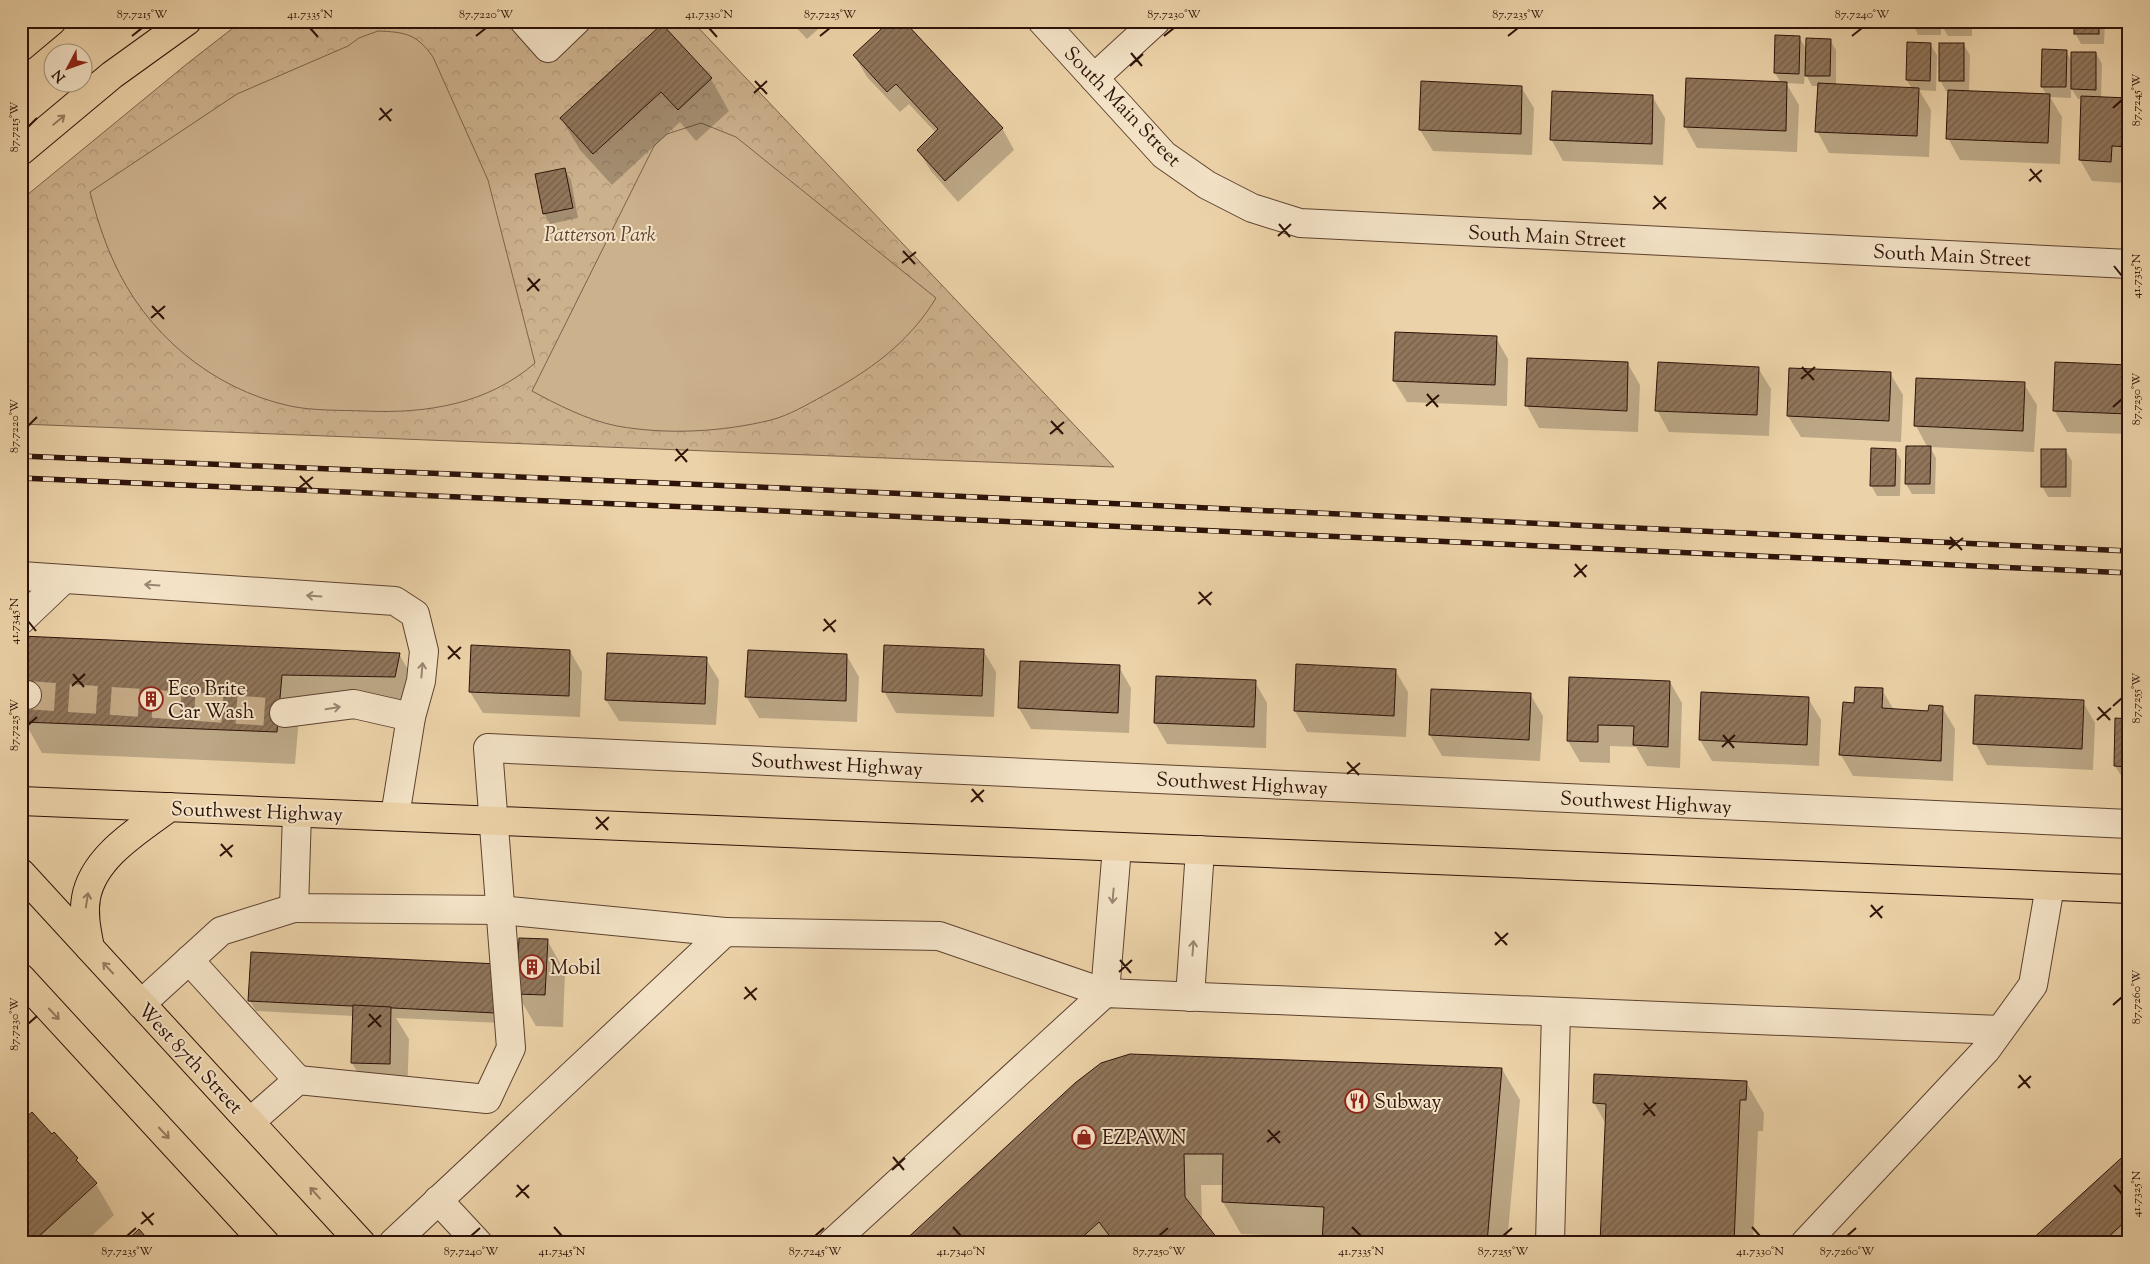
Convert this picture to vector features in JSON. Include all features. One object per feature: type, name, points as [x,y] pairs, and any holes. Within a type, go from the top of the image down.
[{"type":"main road","points":[[21,47],[52,21]]},
{"type":"main road","points":[[21,151],[112,75],[186,21]]},
{"type":"main road","name":"Southwest Highway","points":[[21,801],[2129,889]]},
{"type":"main road","points":[[90,948],[85,913],[86,898],[93,877],[110,855],[170,807]]},
{"type":"main road","name":"West 87th Street","points":[[21,873],[360,1243]]},
{"type":"main road","points":[[21,978],[265,1243]]},
{"type":"street","points":[[524,21],[548,48],[576,21]]},
{"type":"street","name":"South Main Street","points":[[1042,21],[1164,154],[1207,186],[1252,208],[1300,223],[2129,264]]},
{"type":"street","points":[[1094,78],[1156,21]]},
{"type":"street","points":[[21,576],[395,601],[415,614],[424,651],[421,681],[411,717],[395,816]]},
{"type":"street","points":[[21,620],[64,579]]},
{"type":"street","points":[[284,713],[354,704],[411,717]]},
{"type":"street","name":"Southwest Highway","points":[[492,821],[488,748],[2129,824]]},
{"type":"street","points":[[294,908],[297,812]]},
{"type":"street","points":[[189,960],[298,1080],[487,1099],[511,1048],[492,821]]},
{"type":"street","points":[[832,1243],[1106,993],[1117,847]]},
{"type":"street","points":[[1190,997],[1200,850]]},
{"type":"street","points":[[1805,1243],[1979,1057],[2033,985],[2050,886]]},
{"type":"street","points":[[141,1004],[221,931],[294,908],[500,910],[725,932],[939,936],[1106,993],[2000,1030]]},
{"type":"street","points":[[393,1243],[725,932]]},
{"type":"street","points":[[1550,1243],[1556,1012]]},
{"type":"street","points":[[250,1122],[298,1080]]},
{"type":"street","points":[[438,1200],[478,1243]]},
{"type":"green space","name":"Patterson Park","points":[[242,21],[692,21],[1114,467],[21,424],[21,200]]},
{"type":"green space","points":[[378,31],[396,32],[410,36],[421,43],[433,57],[488,180],[535,363],[517,377],[477,397],[455,404],[411,411],[318,410],[299,408],[261,398],[208,372],[162,334],[143,311],[127,287],[113,260],[90,192],[237,94]]},
{"type":"green space","points":[[701,123],[736,137],[936,298],[900,343],[872,366],[804,406],[771,420],[714,430],[655,431],[636,429],[617,426],[584,416],[532,391],[654,146],[667,134]]},
{"type":"building","points":[[890,21],[904,21],[1003,128],[945,181],[917,150],[938,129],[896,84],[887,92],[853,55]]},
{"type":"building","points":[[1911,21],[1936,21],[1936,25],[1911,25]]},
{"type":"building","points":[[1941,21],[1966,21],[1966,26],[1941,26]]},
{"type":"building","points":[[2074,21],[2099,21],[2099,34],[2074,34]]},
{"type":"building","points":[[662,24],[712,78],[678,110],[661,92],[593,154],[560,118]]},
{"type":"building","points":[[1775,35],[1800,36],[1799,74],[1774,73]]},
{"type":"building","points":[[1806,38],[1831,39],[1830,76],[1805,76]]},
{"type":"building","points":[[1907,42],[1931,43],[1930,81],[1906,80]]},
{"type":"building","points":[[1939,43],[1964,43],[1964,81],[1939,81]]},
{"type":"building","points":[[2042,49],[2067,50],[2066,87],[2041,87]]},
{"type":"building","points":[[2071,52],[2096,52],[2096,90],[2071,89]]},
{"type":"building","points":[[1686,78],[1787,82],[1786,131],[1684,127]]},
{"type":"building","points":[[1421,81],[1522,86],[1521,134],[1419,130]]},
{"type":"building","points":[[1818,83],[1919,88],[1917,136],[1815,132]]},
{"type":"building","points":[[1948,90],[2050,94],[2048,143],[1946,139]]},
{"type":"building","points":[[1552,91],[1653,95],[1652,144],[1550,140]]},
{"type":"building","points":[[2081,96],[2129,98],[2129,147],[2112,146],[2111,162],[2079,160]]},
{"type":"building","points":[[565,168],[573,208],[543,214],[535,174]]},
{"type":"building","points":[[1395,332],[1497,336],[1495,385],[1393,381]]},
{"type":"building","points":[[1527,358],[1628,362],[1627,411],[1525,406]]},
{"type":"building","points":[[1658,362],[1759,367],[1757,415],[1655,411]]},
{"type":"building","points":[[2055,362],[2129,365],[2129,414],[2053,411]]},
{"type":"building","points":[[1789,368],[1891,372],[1889,421],[1787,416]]},
{"type":"building","points":[[1916,378],[2025,382],[2023,431],[1914,426]]},
{"type":"building","points":[[1906,446],[1931,446],[1930,484],[1905,484]]},
{"type":"building","points":[[1871,448],[1896,449],[1895,486],[1870,486]]},
{"type":"building","points":[[2041,449],[2066,449],[2066,487],[2041,487]]},
{"type":"building","name":"Eco Brite Car Wash","points":[[21,636],[400,653],[395,677],[282,675],[277,732],[23,722]]},
{"type":"building","points":[[471,645],[570,650],[569,696],[469,692]]},
{"type":"building","points":[[884,645],[984,649],[982,696],[882,692]]},
{"type":"building","points":[[748,650],[847,654],[846,701],[745,697]]},
{"type":"building","points":[[607,653],[707,657],[705,704],[605,700]]},
{"type":"building","points":[[1020,661],[1120,665],[1118,713],[1018,708]]},
{"type":"building","points":[[1296,664],[1396,669],[1394,716],[1294,711]]},
{"type":"building","points":[[1156,676],[1256,680],[1254,727],[1154,723]]},
{"type":"building","points":[[1569,677],[1670,681],[1668,747],[1633,745],[1634,726],[1598,725],[1598,742],[1567,741]]},
{"type":"building","points":[[1855,687],[1883,688],[1882,708],[1928,711],[1929,705],[1943,706],[1941,761],[1839,755],[1843,702],[1854,703]]},
{"type":"building","points":[[1431,689],[1531,693],[1529,740],[1429,735]]},
{"type":"building","points":[[1701,692],[1809,697],[1807,745],[1699,740]]},
{"type":"building","points":[[1975,695],[2084,700],[2082,749],[1973,744]]},
{"type":"building","points":[[2115,718],[2129,719],[2129,767],[2114,766]]},
{"type":"building","name":"Mobil","points":[[519,938],[548,939],[545,995],[516,994]]},
{"type":"building","name":"Mobil","points":[[251,952],[498,964],[496,1013],[248,1001]]},
{"type":"building","points":[[353,1005],[391,1007],[390,1064],[351,1063]]},
{"type":"building","points":[[1130,1054],[1502,1068],[1487,1243],[1322,1243],[1324,1207],[1222,1202],[1223,1154],[1184,1154],[1185,1197],[1221,1243],[1134,1243],[1127,1235],[1115,1243],[1099,1222],[1076,1243],[902,1243],[1075,1083],[1101,1063]]},
{"type":"building","points":[[1594,1074],[1747,1081],[1746,1100],[1740,1100],[1734,1243],[1600,1243],[1606,1104],[1593,1103]]},
{"type":"building","points":[[32,1112],[78,1158],[76,1160],[97,1183],[34,1241],[21,1227],[21,1122]]},
{"type":"building","points":[[2129,1151],[2129,1218],[2102,1243],[2028,1243]]},
{"type":"building","points":[[139,1229],[151,1243],[124,1243]]},
{"type":"tunnel","points":[[27,695],[284,713]]},
{"type":"railway","points":[[21,456],[782,488],[2129,551]]},
{"type":"railway","points":[[21,478],[2129,573]]},
{"type":"place","name":"Eco Brite Car Wash","points":[[151,699]]},
{"type":"place","name":"Mobil","points":[[532,967]]},
{"type":"place","name":"Subway","points":[[1357,1101]]},
{"type":"place","name":"EZPAWN","points":[[1084,1137]]}]
